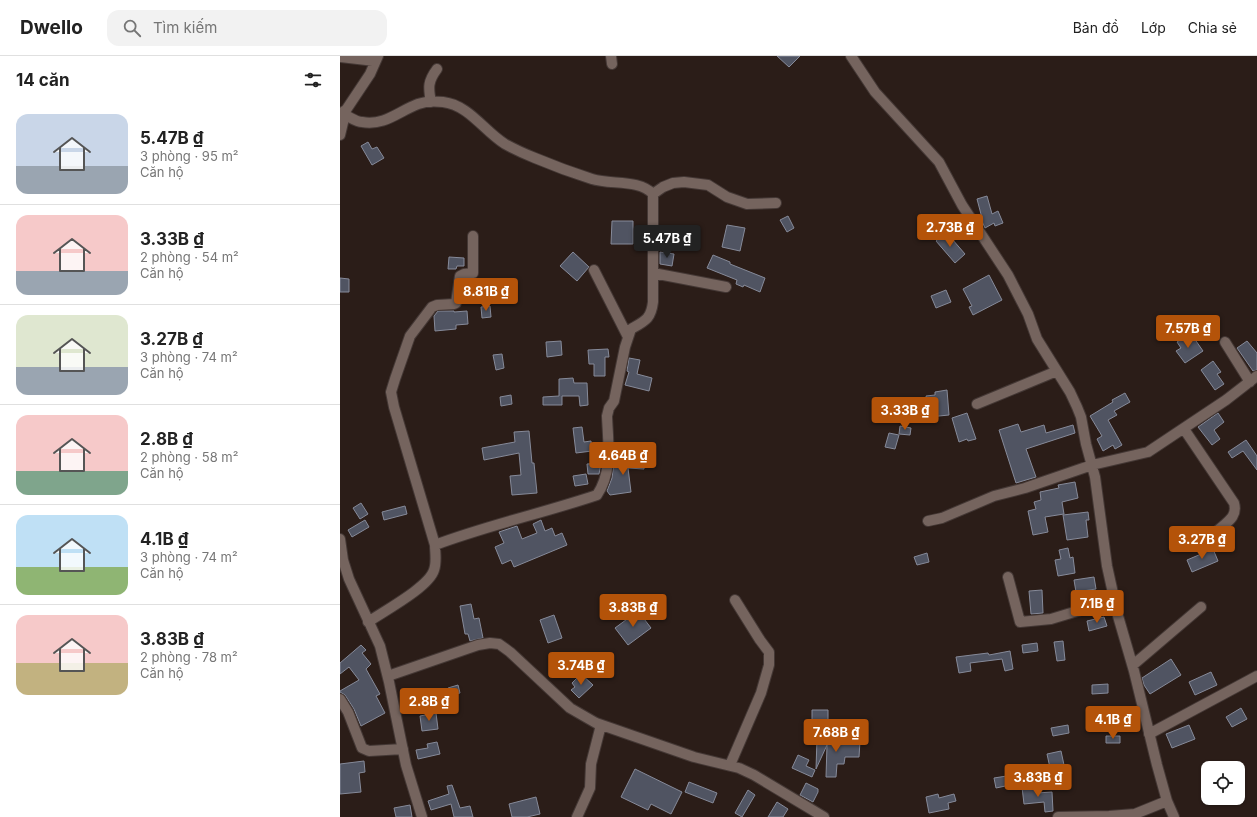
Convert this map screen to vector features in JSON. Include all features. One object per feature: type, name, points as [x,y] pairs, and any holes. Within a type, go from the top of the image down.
[{"type":"street","points":[[851,56],[875,92],[940,162],[962,205],[1008,276],[1028,314],[1037,339],[1070,392],[1081,417],[1095,477],[1107,566],[1114,600],[1167,801],[1174,817]]},
{"type":"street","points":[[340,57],[377,58],[370,74],[344,112],[340,135]]},
{"type":"street","points":[[431,102],[429,90],[430,78],[437,69]]},
{"type":"street","points":[[344,112],[361,122],[378,122],[394,117],[419,104],[444,102],[460,106],[504,144],[535,158],[594,180],[615,184],[638,185],[647,188],[653,194],[652,312],[647,320],[631,329],[628,337],[614,401],[609,408],[607,416],[609,464],[602,488],[597,495],[468,532],[435,545]]},
{"type":"street","points":[[653,194],[663,187],[673,183],[684,182],[708,185],[727,198],[747,204],[776,203]]},
{"type":"street","points":[[368,622],[415,591],[430,578],[434,570],[435,545],[394,407],[391,392],[410,336],[432,307],[456,303],[460,276],[473,273],[473,236]]},
{"type":"street","points":[[594,270],[628,337]]},
{"type":"street","points":[[653,273],[726,287]]},
{"type":"street","points":[[928,521],[942,518],[994,496],[1025,488],[1092,465],[1148,452],[1184,429],[1253,379],[1225,342]]},
{"type":"street","points":[[977,404],[1057,371]]},
{"type":"street","points":[[1184,429],[1234,503],[1236,509],[1235,514],[1217,531]]},
{"type":"street","points":[[340,538],[343,560],[349,579],[380,646],[388,676],[403,750],[422,817]]},
{"type":"street","points":[[1008,577],[1020,622],[1051,619],[1114,600]]},
{"type":"street","points":[[730,765],[761,693],[770,665],[769,652],[735,600]]},
{"type":"street","points":[[1132,665],[1201,608]]},
{"type":"street","points":[[388,676],[478,645],[490,643],[499,644],[510,652],[570,708],[601,725],[694,757],[739,768],[754,775],[824,817]]},
{"type":"street","points":[[1149,734],[1257,676]]},
{"type":"street","points":[[340,699],[348,712],[362,748],[369,751],[403,750]]},
{"type":"street","points":[[577,817],[590,788],[591,764],[601,725]]},
{"type":"street","points":[[1058,817],[1135,814],[1167,801]]},
{"type":"building","points":[[777,56],[800,56],[789,67]]},
{"type":"building","points":[[368,142],[372,149],[377,147],[384,158],[372,165],[361,146]]},
{"type":"building","points":[[987,196],[992,214],[998,211],[1003,223],[995,226],[994,223],[985,228],[981,219],[977,199]]},
{"type":"building","points":[[788,216],[794,228],[787,232],[780,220]]},
{"type":"building","points":[[612,221],[633,221],[633,244],[611,244]]},
{"type":"building","points":[[727,225],[745,228],[740,251],[722,247]]},
{"type":"building","points":[[946,232],[965,254],[955,263],[936,241]]},
{"type":"building","points":[[573,252],[589,267],[577,281],[560,266]]},
{"type":"building","points":[[660,252],[674,254],[672,266],[660,264]]},
{"type":"building","points":[[713,255],[730,262],[730,264],[765,278],[760,292],[744,285],[743,287],[736,284],[737,280],[707,268]]},
{"type":"building","points":[[449,257],[464,258],[464,266],[457,266],[456,269],[448,269]]},
{"type":"building","points":[[989,275],[1002,300],[973,315],[969,307],[972,306],[963,289]]},
{"type":"building","points":[[340,278],[349,279],[349,292],[340,292]]},
{"type":"building","points":[[486,288],[487,300],[467,302],[467,289]]},
{"type":"building","points":[[946,290],[951,302],[936,308],[931,296]]},
{"type":"building","points":[[490,306],[491,317],[482,318],[481,307]]},
{"type":"building","points":[[438,311],[467,311],[468,324],[456,325],[456,329],[435,331],[434,316]]},
{"type":"building","points":[[1186,336],[1190,342],[1194,338],[1203,351],[1185,363],[1176,351],[1181,348],[1177,342]]},
{"type":"building","points":[[561,341],[562,355],[547,357],[546,342]]},
{"type":"building","points":[[1247,341],[1257,353],[1257,370],[1253,371],[1237,348]]},
{"type":"building","points":[[608,349],[609,357],[605,357],[605,376],[594,376],[594,364],[589,364],[588,350]]},
{"type":"building","points":[[502,354],[504,368],[496,370],[493,355]]},
{"type":"building","points":[[629,358],[640,360],[637,374],[652,378],[649,391],[625,385],[629,372],[627,371]]},
{"type":"building","points":[[1213,361],[1221,372],[1217,374],[1224,384],[1215,390],[1201,370]]},
{"type":"building","points":[[573,378],[574,383],[587,383],[588,405],[580,406],[579,396],[562,396],[562,405],[543,405],[543,397],[559,396],[559,379]]},
{"type":"building","points":[[947,390],[949,415],[929,417],[926,396],[935,395],[935,392]]},
{"type":"building","points":[[1125,393],[1130,402],[1114,411],[1117,415],[1108,420],[1122,445],[1115,449],[1113,445],[1103,451],[1097,439],[1102,436],[1090,416],[1113,402],[1112,400]]},
{"type":"building","points":[[511,395],[512,404],[501,406],[500,397]]},
{"type":"building","points":[[967,413],[976,439],[968,441],[967,439],[959,442],[952,418]]},
{"type":"building","points":[[1218,413],[1224,422],[1214,430],[1220,439],[1212,445],[1198,427]]},
{"type":"building","points":[[1018,424],[1021,432],[1044,425],[1046,433],[1073,425],[1075,433],[1026,449],[1036,477],[1016,483],[999,430]]},
{"type":"building","points":[[900,426],[911,428],[910,435],[899,434]]},
{"type":"building","points":[[582,427],[584,442],[591,441],[592,451],[576,453],[573,428]]},
{"type":"building","points":[[529,431],[537,493],[512,495],[510,476],[521,475],[519,453],[484,460],[482,448],[515,442],[514,432]]},
{"type":"building","points":[[889,433],[899,435],[895,449],[885,447]]},
{"type":"building","points":[[1246,440],[1257,456],[1257,470],[1243,451],[1232,458],[1228,452]]},
{"type":"building","points":[[617,459],[644,461],[644,469],[628,468],[631,492],[610,495],[607,491],[612,478],[614,462],[617,462]]},
{"type":"building","points":[[601,463],[599,474],[588,474],[587,464]]},
{"type":"building","points":[[586,474],[588,484],[575,486],[573,476]]},
{"type":"building","points":[[1075,482],[1078,498],[1062,502],[1064,514],[1045,517],[1048,532],[1033,535],[1028,511],[1036,509],[1034,502],[1041,500],[1040,492],[1059,488],[1058,485]]},
{"type":"building","points":[[361,503],[368,514],[360,519],[353,508]]},
{"type":"building","points":[[405,506],[407,514],[384,520],[382,512]]},
{"type":"building","points":[[1088,512],[1089,520],[1086,520],[1088,537],[1067,540],[1063,515]]},
{"type":"building","points":[[365,520],[369,527],[352,537],[348,530]]},
{"type":"building","points":[[541,520],[545,531],[552,528],[555,536],[562,533],[567,545],[514,567],[511,560],[502,564],[495,547],[504,543],[499,532],[517,526],[522,539],[537,533],[533,524]]},
{"type":"building","points":[[1068,548],[1070,558],[1073,557],[1075,573],[1058,576],[1055,560],[1061,559],[1059,550]]},
{"type":"building","points":[[1213,549],[1218,561],[1192,572],[1187,560]]},
{"type":"building","points":[[927,553],[929,562],[917,565],[914,557]]},
{"type":"building","points":[[1094,577],[1096,589],[1076,592],[1074,580]]},
{"type":"building","points":[[1042,590],[1043,613],[1031,614],[1029,591]]},
{"type":"building","points":[[471,604],[474,619],[479,618],[483,638],[470,641],[468,634],[465,634],[460,606]]},
{"type":"building","points":[[638,611],[651,628],[628,645],[615,628]]},
{"type":"building","points":[[554,615],[562,638],[548,643],[540,620]]},
{"type":"building","points":[[1104,617],[1107,626],[1089,631],[1087,621]]},
{"type":"building","points":[[1063,641],[1065,660],[1057,661],[1054,642]]},
{"type":"building","points":[[1037,643],[1038,651],[1023,653],[1022,645]]},
{"type":"building","points":[[361,645],[366,650],[362,653],[371,664],[366,669],[380,694],[376,696],[385,713],[361,726],[354,709],[345,695],[340,692],[359,680],[349,667],[340,674],[340,663]]},
{"type":"building","points":[[1010,651],[1013,669],[1005,671],[1002,659],[970,663],[971,671],[959,673],[956,657],[988,653],[989,655]]},
{"type":"building","points":[[1171,659],[1181,675],[1150,694],[1144,685],[1142,678]]},
{"type":"building","points":[[1211,672],[1217,685],[1195,695],[1189,682]]},
{"type":"building","points":[[581,674],[593,685],[579,698],[571,690],[575,687],[572,683]]},
{"type":"building","points":[[1108,684],[1108,693],[1092,694],[1092,685]]},
{"type":"building","points":[[458,685],[460,693],[450,695],[448,688]]},
{"type":"building","points":[[1241,708],[1247,719],[1232,727],[1226,717]]},
{"type":"building","points":[[812,710],[828,710],[828,724],[821,724],[821,734],[812,735]]},
{"type":"building","points":[[436,713],[438,729],[422,731],[420,716]]},
{"type":"building","points":[[1068,725],[1069,733],[1053,736],[1051,728]]},
{"type":"building","points":[[1189,725],[1195,739],[1172,748],[1166,734]]},
{"type":"building","points":[[1106,736],[1120,736],[1120,743],[1106,743]]},
{"type":"building","points":[[817,739],[860,741],[859,757],[845,757],[844,764],[837,764],[836,777],[826,777],[827,745],[816,769]]},
{"type":"building","points":[[437,742],[440,754],[418,759],[416,750],[428,748],[427,744]]},
{"type":"building","points":[[1061,751],[1064,765],[1050,768],[1047,754]]},
{"type":"building","points":[[798,755],[809,760],[806,766],[815,770],[812,777],[792,768]]},
{"type":"building","points":[[364,761],[365,772],[359,773],[361,792],[340,794],[340,764]]},
{"type":"building","points":[[635,769],[682,792],[671,814],[651,804],[648,810],[621,797]]},
{"type":"building","points":[[1013,775],[1015,784],[996,788],[994,778]]},
{"type":"building","points":[[689,782],[717,793],[713,803],[685,792]]},
{"type":"building","points":[[806,783],[818,789],[813,802],[800,795]]},
{"type":"building","points":[[452,785],[460,808],[470,806],[473,817],[454,817],[451,804],[431,810],[428,801],[449,794],[447,786]]},
{"type":"building","points":[[1036,786],[1037,793],[1052,792],[1053,811],[1045,812],[1044,802],[1024,804],[1022,787]]},
{"type":"building","points":[[748,790],[755,795],[742,817],[735,813]]},
{"type":"building","points":[[938,794],[939,798],[954,794],[956,801],[948,803],[949,809],[929,813],[926,797]]},
{"type":"building","points":[[536,797],[540,814],[527,817],[512,817],[509,804]]},
{"type":"building","points":[[777,802],[788,809],[783,817],[768,817]]},
{"type":"building","points":[[410,805],[412,817],[396,817],[394,808]]}]
